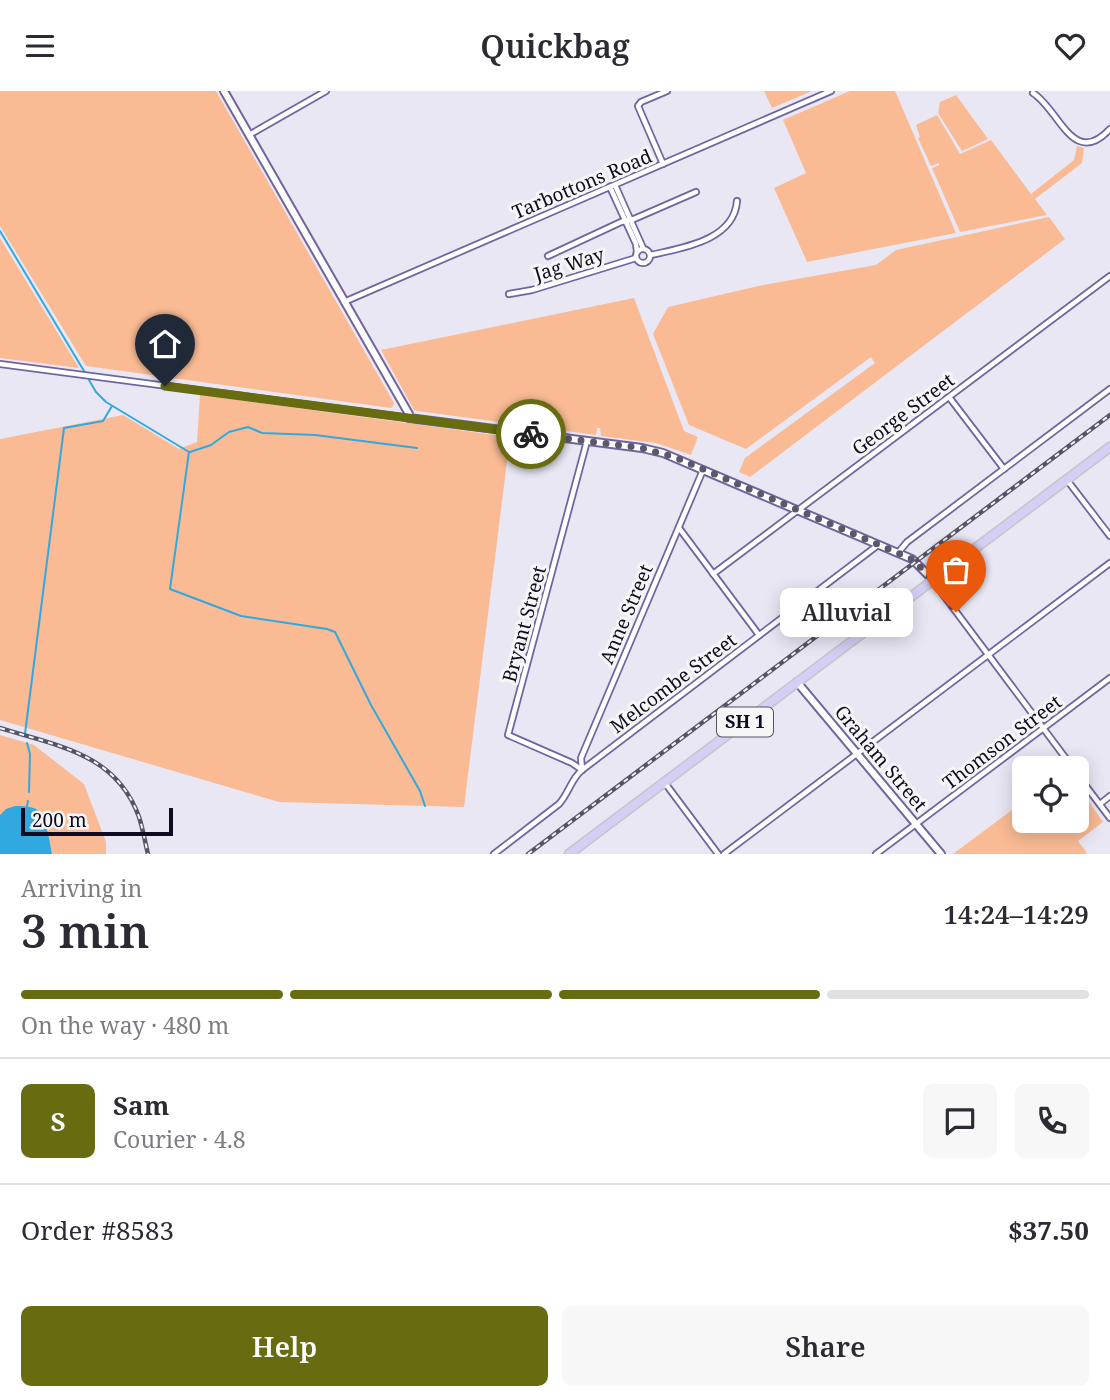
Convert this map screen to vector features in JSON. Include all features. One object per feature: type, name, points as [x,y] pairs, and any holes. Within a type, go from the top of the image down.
[{"type":"highway","name":"SH 1","points":[[569,854],[1110,447]]},
{"type":"street","points":[[224,91],[409,418]]},
{"type":"street","points":[[249,135],[326,91]]},
{"type":"street","points":[[663,164],[638,106],[641,102],[667,91]]},
{"type":"street","name":"Tarbottons Road","points":[[344,302],[831,91]]},
{"type":"street","points":[[1032,93],[1042,99],[1067,133],[1077,141],[1095,141],[1110,129]]},
{"type":"street","points":[[612,186],[643,249],[648,250],[651,255]]},
{"type":"street","points":[[548,256],[696,192]]},
{"type":"street","points":[[651,255],[709,239],[734,215],[737,201]]},
{"type":"street","points":[[628,221],[636,244],[638,261],[645,263],[651,255]]},
{"type":"street","points":[[637,255],[643,249]]},
{"type":"street","name":"Jag Way","points":[[509,294],[532,290],[637,255]]},
{"type":"street","name":"George Street","points":[[713,575],[1110,276]]},
{"type":"street","points":[[0,364],[653,450],[677,458],[916,562],[933,580],[1065,756]]},
{"type":"street","points":[[898,553],[907,542],[1110,389]]},
{"type":"street","points":[[949,397],[1004,469]]},
{"type":"street","name":"Bryant Street","points":[[582,770],[572,763],[508,736],[587,441]]},
{"type":"street","name":"Anne Street","points":[[582,770],[580,758],[703,470]]},
{"type":"street","points":[[1067,479],[1110,536]]},
{"type":"street","points":[[678,527],[759,635]]},
{"type":"street","name":"Melcombe Street","points":[[494,854],[559,804],[575,775],[879,544]]},
{"type":"street","points":[[724,854],[1110,563]]},
{"type":"street","name":"Thomson Street","points":[[876,854],[1110,678]]},
{"type":"street","name":"Graham Street","points":[[797,682],[941,854]]},
{"type":"street","points":[[664,783],[718,854]]},
{"type":"street","points":[[1089,789],[1110,818]]},
{"type":"street","points":[[1100,804],[1110,796]]},
{"type":"shaded area","points":[[0,91],[216,91],[394,403],[393,406],[391,408],[86,366],[0,226]]},
{"type":"shaded area","points":[[764,91],[812,91],[772,108]]},
{"type":"shaded area","points":[[850,91],[895,91],[956,233],[807,262],[774,188],[806,173],[783,120]]},
{"type":"shaded area","points":[[956,95],[988,139],[962,151],[938,113],[940,102]]},
{"type":"shaded area","points":[[937,115],[960,154],[991,140],[1031,194],[1074,160],[1077,146],[1084,148],[1082,163],[1035,199],[1047,215],[960,232],[932,168],[939,163],[931,166],[918,138],[920,137],[916,125]]},
{"type":"shaded area","points":[[1049,217],[1065,239],[750,477],[739,472],[745,458],[875,363],[871,357],[746,449],[689,425],[653,334],[668,307],[763,285],[876,265],[896,250]]},
{"type":"shaded area","points":[[0,238],[79,368],[0,358]]},
{"type":"shaded area","points":[[634,298],[684,431],[698,437],[691,455],[656,443],[601,436],[600,428],[597,428],[596,435],[414,410],[381,350]]},
{"type":"shaded area","points":[[200,395],[510,437],[464,807],[279,802],[0,720],[0,439],[123,415],[179,449],[197,442]]},
{"type":"shaded area","points":[[0,735],[34,745],[84,784],[106,842],[106,854],[0,854]]},
{"type":"shaded area","points":[[1089,801],[1103,822],[1089,833]]},
{"type":"shaded area","points":[[1012,810],[1012,833],[1089,833],[1078,841],[1087,853],[1085,854],[953,854]]},
{"type":"water","points":[[15,806],[33,808],[41,813],[52,854],[0,854],[0,815]]},
{"type":"waterway","points":[[0,231],[84,371]]},
{"type":"waterway","points":[[89,380],[106,402],[189,452],[170,589],[241,616],[335,632],[371,705],[420,791],[425,806]]},
{"type":"waterway","points":[[25,734],[64,428],[103,421],[112,406]]},
{"type":"waterway","points":[[190,452],[211,445],[229,432],[248,427],[262,433],[315,435],[417,448]]},
{"type":"waterway","points":[[27,743],[30,754],[29,792]]},
{"type":"waterway","points":[[27,806],[28,801]]},
{"type":"railway","points":[[528,854],[1110,415]]},
{"type":"railway","points":[[0,728],[63,747],[100,765],[116,779],[129,796],[139,817],[148,854]]},
{"type":"way so far","points":[[531,434],[642,448],[677,458],[912,559],[933,580],[956,612]]},
{"type":"place","name":"Alluvial","points":[[956,612]]},
{"type":"route","points":[[165,386],[531,434]]}]
